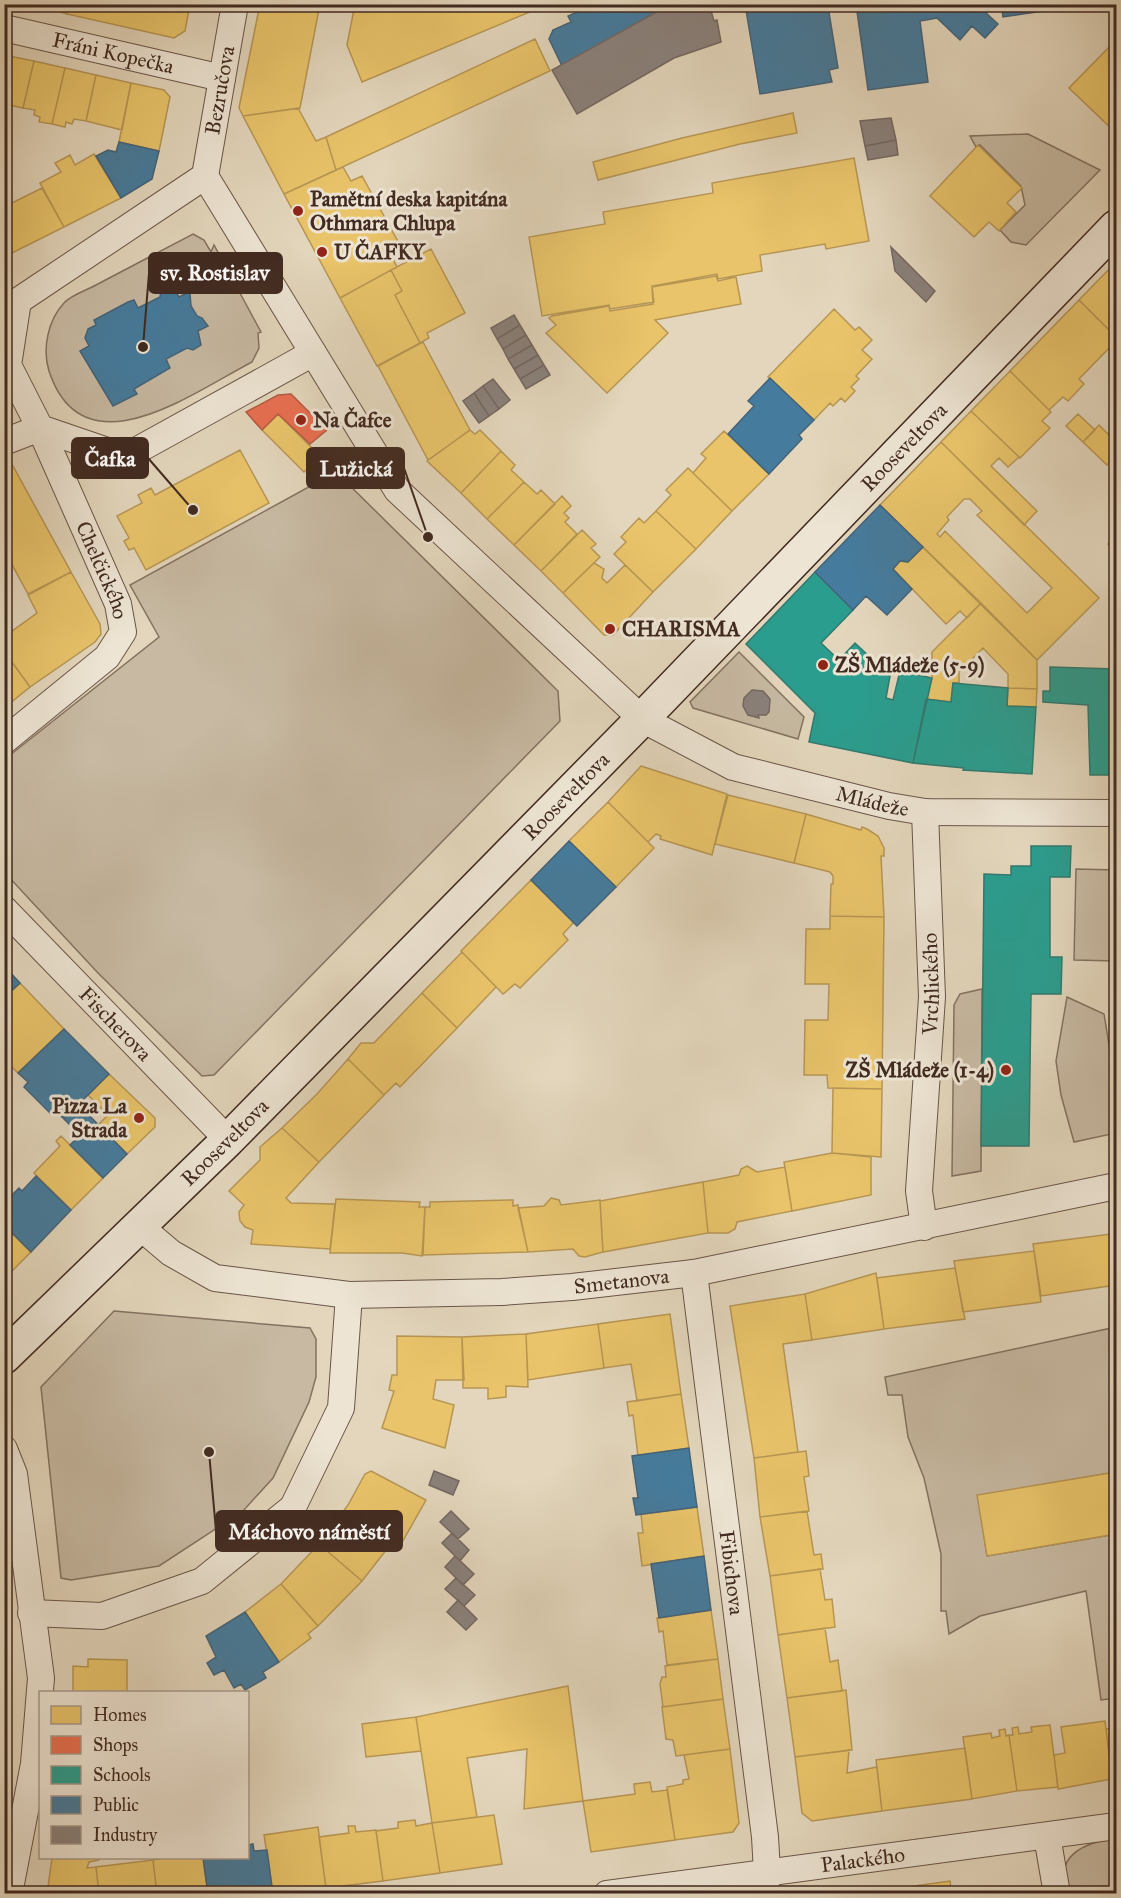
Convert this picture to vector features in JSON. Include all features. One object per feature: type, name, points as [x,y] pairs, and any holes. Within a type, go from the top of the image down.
[{"type":"main road","name":"Rooseveltova","points":[[4,1357],[228,1140],[642,719],[1116,227]]},
{"type":"street","name":"Bezručova","points":[[205,176],[235,4]]},
{"type":"street","name":"Fráni Kopečka","points":[[4,28],[222,78]]},
{"type":"street","name":"Mládeže","points":[[205,176],[397,490],[642,719],[733,767],[888,806],[925,812],[1116,813]]},
{"type":"street","name":"Chelčického","points":[[4,741],[107,657],[123,632],[118,604],[40,428],[8,365],[18,301],[205,176]]},
{"type":"street","points":[[4,442],[40,428],[125,457],[313,353]]},
{"type":"street","name":"Vrchlického","points":[[924,1227],[919,1191],[932,997],[925,812]]},
{"type":"street","name":"Fischerova","points":[[4,909],[228,1140]]},
{"type":"street","name":"Smetanova","points":[[138,1225],[171,1253],[215,1278],[349,1295],[502,1292],[572,1287],[694,1273],[1116,1186]]},
{"type":"street","name":"Fibichova","points":[[694,1273],[766,1883]]},
{"type":"street","points":[[31,1613],[102,1616],[202,1581],[293,1507],[341,1408],[349,1295]]},
{"type":"street","points":[[4,1449],[14,1474],[41,1678],[40,1691]]},
{"type":"street","points":[[9,1893],[34,1764],[39,1703]]},
{"type":"street","name":"Palackého","points":[[607,1893],[766,1883],[1116,1826]]},
{"type":"street","points":[[1047,1836],[1057,1893]]},
{"type":"shaded area","points":[[1028,134],[1100,170],[1026,245],[1011,242],[1000,230],[1025,205],[1021,186],[980,145],[976,147],[970,136]]},
{"type":"shaded area","points":[[193,234],[204,240],[211,252],[214,245],[261,332],[258,333],[259,348],[252,362],[201,391],[142,417],[113,422],[87,418],[65,402],[49,371],[46,344],[50,326],[58,310],[71,298]]},
{"type":"shaded area","points":[[336,472],[558,691],[560,721],[214,1075],[202,1076],[98,973],[5,873],[5,759],[159,637],[130,585]]},
{"type":"shaded area","points":[[739,652],[804,717],[798,739],[693,708],[690,702]]},
{"type":"shaded area","points":[[1076,869],[1116,870],[1116,961],[1074,960]]},
{"type":"shaded area","points":[[982,989],[981,1171],[952,1176],[954,1005],[960,994]]},
{"type":"shaded area","points":[[1067,997],[1104,1014],[1116,1088],[1116,1133],[1074,1142],[1061,1095],[1056,1061]]},
{"type":"shaded area","points":[[114,1311],[310,1328],[316,1339],[316,1377],[309,1402],[273,1478],[243,1511],[159,1566],[71,1580],[61,1578],[41,1387]]},
{"type":"shaded area","points":[[1116,1327],[1116,1472],[978,1496],[987,1556],[1116,1534],[1116,1698],[1101,1700],[1086,1591],[980,1616],[949,1634],[946,1611],[941,1611],[941,1554],[924,1478],[908,1437],[902,1395],[888,1395],[885,1377]]},
{"type":"shaded area","points":[[1116,1838],[1116,1893],[1091,1893],[1090,1890],[1071,1893],[1065,1880],[1068,1860],[1083,1847]]},
{"type":"building: Homes","points":[[34,4],[69,4],[67,14]]},
{"type":"building: Homes","points":[[69,4],[190,4],[185,31],[174,38],[67,14]]},
{"type":"building: Homes","points":[[260,4],[320,4],[300,108],[243,116],[239,108]]},
{"type":"building: Homes","points":[[355,4],[530,4],[532,11],[362,82],[347,45]]},
{"type":"building: Homes","points":[[535,39],[550,71],[336,170],[326,137]]},
{"type":"building: Homes","points":[[1116,40],[1116,133],[1069,88]]},
{"type":"building: Homes","points":[[4,55],[34,61],[23,108],[4,104]]},
{"type":"building: Homes","points":[[34,61],[65,68],[52,124],[39,122],[40,117],[34,115],[35,110],[23,108]]},
{"type":"building: Homes","points":[[65,68],[96,75],[86,121],[74,119],[72,124],[66,122],[65,127],[52,124]]},
{"type":"building: Homes","points":[[96,75],[131,83],[122,130],[86,121]]},
{"type":"building: Homes","points":[[131,83],[164,90],[170,97],[159,151],[119,142]]},
{"type":"building: Homes","points":[[298,108],[316,141],[326,137],[336,170],[284,194],[243,116]]},
{"type":"building: Homes","points":[[793,113],[797,133],[740,144],[598,180],[593,162],[682,138]]},
{"type":"building: Homes","points":[[978,145],[1022,188],[1007,203],[1016,212],[999,231],[989,222],[974,237],[930,196]]},
{"type":"building: Homes","points":[[94,154],[121,198],[64,227],[40,183],[61,172],[55,163],[70,155],[75,165]]},
{"type":"building: Homes","points":[[854,158],[869,241],[826,249],[825,244],[760,255],[762,271],[718,279],[717,274],[652,286],[654,302],[610,309],[609,305],[542,316],[529,237],[605,224],[603,212],[713,193],[712,183]]},
{"type":"building: Homes","points":[[343,167],[351,181],[362,176],[401,247],[390,253],[397,267],[340,298],[284,194]]},
{"type":"building: Homes","points":[[42,188],[64,227],[4,257],[4,207]]},
{"type":"building: Homes","points":[[431,249],[465,313],[427,333],[429,338],[420,343],[395,295],[402,291],[391,270]]},
{"type":"building: Homes","points":[[1116,262],[1116,337],[1079,300]]},
{"type":"building: Homes","points":[[391,270],[402,291],[395,295],[420,343],[377,366],[340,298]]},
{"type":"building: Homes","points":[[716,276],[718,281],[736,277],[741,304],[655,320],[668,333],[607,393],[546,333],[556,325],[549,318],[552,316],[609,306],[610,311],[653,304],[652,287]]},
{"type":"building: Homes","points":[[1079,300],[1116,337],[1116,341],[1079,379],[1084,384],[1068,401],[1063,397],[1049,410],[1010,371]]},
{"type":"building: Homes","points":[[834,309],[855,330],[859,327],[872,340],[862,350],[872,359],[856,376],[859,379],[851,387],[855,391],[845,402],[841,398],[833,406],[830,403],[814,420],[768,377]]},
{"type":"building: Homes","points":[[423,342],[470,430],[428,460],[378,366]]},
{"type":"building: Homes","points":[[1010,371],[1051,412],[1042,421],[1050,428],[1020,458],[971,411]]},
{"type":"building: Homes","points":[[971,411],[1019,457],[1008,467],[999,458],[991,466],[1037,511],[1024,525],[941,442]]},
{"type":"building: Homes","points":[[278,414],[320,456],[304,472],[262,430]]},
{"type":"building: Homes","points":[[1078,414],[1095,430],[1083,442],[1066,426]]},
{"type":"building: Homes","points":[[1099,425],[1116,442],[1116,456],[1107,465],[1083,442]]},
{"type":"building: Homes","points":[[470,430],[475,434],[480,430],[501,451],[461,493],[427,461]]},
{"type":"building: Homes","points":[[724,431],[769,474],[732,511],[693,473],[706,458],[701,454]]},
{"type":"building: Homes","points":[[941,442],[1099,598],[1037,660],[880,505]],"holes":[[[964,499],[970,499],[982,511],[977,515],[1052,588],[1027,613],[945,531],[940,537],[937,534],[949,520],[947,517]]]},
{"type":"building: Homes","points":[[240,450],[269,503],[146,570],[134,548],[129,550],[124,541],[129,538],[117,516],[142,503],[138,495],[151,488],[155,495]]},
{"type":"building: Homes","points":[[501,451],[515,465],[511,470],[524,482],[487,519],[461,493]]},
{"type":"building: Homes","points":[[4,459],[13,466],[71,572],[28,594],[4,550]]},
{"type":"building: Homes","points":[[688,468],[732,511],[696,549],[656,511],[671,495],[666,490]]},
{"type":"building: Homes","points":[[524,482],[537,494],[541,490],[555,504],[514,545],[487,519]]},
{"type":"building: Homes","points":[[562,496],[571,506],[564,513],[569,518],[565,522],[577,534],[541,571],[514,545]]},
{"type":"building: Homes","points":[[656,511],[696,549],[653,592],[614,554],[626,542],[621,537],[639,518],[644,523]]},
{"type":"building: Homes","points":[[1116,528],[1116,552],[1108,544]]},
{"type":"building: Homes","points":[[582,530],[596,544],[591,548],[600,557],[563,593],[541,571]]},
{"type":"building: Homes","points":[[923,547],[981,603],[967,618],[960,611],[946,624],[893,569],[900,561],[908,562]]},
{"type":"building: Homes","points":[[594,563],[604,569],[602,578],[607,583],[625,565],[653,592],[613,635],[604,635],[563,593]]},
{"type":"building: Homes","points":[[71,572],[100,624],[101,634],[95,642],[30,687],[4,651],[4,637],[37,613],[28,595]]},
{"type":"building: Homes","points":[[981,603],[1037,660],[1037,689],[1008,688],[1008,674],[983,648],[959,672],[959,683],[953,683],[951,702],[926,699],[932,678],[932,652]]},
{"type":"building: Homes","points":[[4,651],[30,687],[4,708]]},
{"type":"building: Homes","points":[[1008,688],[1037,689],[1036,707],[1007,706]]},
{"type":"building: Homes","points":[[1115,712],[1116,775],[1114,775]]},
{"type":"building: Homes","points":[[641,766],[727,794],[712,855],[660,839],[661,836],[656,834],[648,842],[608,802]]},
{"type":"building: Homes","points":[[728,795],[806,814],[794,863],[715,844]]},
{"type":"building: Homes","points":[[608,802],[654,848],[616,887],[569,841]]},
{"type":"building: Homes","points":[[806,814],[861,830],[862,827],[878,836],[884,848],[884,856],[881,856],[884,917],[830,916],[833,876],[830,872],[794,863]]},
{"type":"building: Homes","points":[[531,880],[574,922],[563,934],[568,940],[520,988],[515,984],[503,994],[461,951]]},
{"type":"building: Homes","points":[[830,916],[884,917],[882,1089],[828,1088],[827,1075],[804,1075],[805,1020],[828,1020],[829,984],[805,984],[806,929],[830,929]]},
{"type":"building: Homes","points":[[462,952],[496,987],[457,1028],[422,993]]},
{"type":"building: Homes","points":[[20,983],[64,1029],[18,1073],[10,1065],[6,1069],[4,1067],[4,998]]},
{"type":"building: Homes","points":[[422,993],[457,1028],[400,1087],[396,1083],[384,1095],[348,1059],[361,1043],[374,1043]]},
{"type":"building: Homes","points":[[348,1059],[384,1095],[319,1162],[282,1128]]},
{"type":"building: Homes","points":[[109,1074],[155,1118],[155,1127],[127,1154],[98,1125],[108,1115],[88,1095]]},
{"type":"building: Homes","points":[[833,1088],[882,1089],[881,1157],[832,1153]]},
{"type":"building: Homes","points":[[282,1128],[319,1162],[286,1198],[291,1203],[335,1204],[330,1249],[251,1244],[253,1230],[245,1227],[240,1221],[239,1212],[244,1205],[229,1191],[260,1160],[260,1147]]},
{"type":"building: Homes","points":[[61,1136],[103,1178],[71,1210],[34,1173],[60,1146],[56,1141]]},
{"type":"building: Homes","points":[[832,1153],[871,1157],[871,1195],[792,1211],[784,1162]]},
{"type":"building: Homes","points":[[747,1166],[757,1172],[785,1167],[792,1211],[737,1222],[735,1229],[728,1233],[708,1233],[703,1182],[739,1175],[741,1169]]},
{"type":"building: Homes","points":[[703,1182],[708,1233],[603,1252],[600,1201]]},
{"type":"building: Homes","points":[[551,1198],[559,1200],[561,1205],[600,1200],[603,1252],[585,1257],[579,1256],[573,1249],[528,1252],[518,1208],[544,1206]]},
{"type":"building: Homes","points":[[336,1199],[420,1202],[419,1207],[425,1207],[422,1256],[402,1253],[330,1253]]},
{"type":"building: Homes","points":[[513,1200],[513,1206],[518,1205],[528,1252],[423,1255],[425,1207],[430,1207],[430,1202]]},
{"type":"building: Homes","points":[[4,1225],[31,1252],[4,1279]]},
{"type":"building: Homes","points":[[1116,1226],[1116,1264],[1110,1227]]},
{"type":"building: Homes","points":[[1111,1234],[1116,1264],[1116,1285],[1041,1296],[1033,1244]]},
{"type":"building: Homes","points":[[1034,1251],[1041,1302],[963,1312],[954,1261]]},
{"type":"building: Homes","points":[[955,1268],[965,1319],[884,1329],[877,1278]]},
{"type":"building: Homes","points":[[876,1273],[884,1329],[812,1340],[805,1294]]},
{"type":"building: Homes","points":[[805,1294],[812,1340],[783,1344],[798,1452],[754,1458],[730,1306]]},
{"type":"building: Homes","points":[[670,1314],[681,1394],[637,1401],[631,1364],[604,1368],[598,1324]]},
{"type":"building: Homes","points":[[598,1324],[604,1368],[528,1380],[526,1334]]},
{"type":"building: Homes","points":[[526,1334],[528,1387],[506,1386],[506,1397],[488,1399],[488,1388],[463,1388],[462,1337]]},
{"type":"building: Homes","points":[[397,1336],[462,1337],[464,1380],[436,1380],[433,1399],[454,1405],[445,1448],[382,1428],[394,1391],[389,1390],[392,1375],[397,1375]]},
{"type":"building: Homes","points":[[681,1394],[689,1448],[638,1456],[633,1415],[629,1416],[627,1402]]},
{"type":"building: Homes","points":[[806,1451],[809,1476],[804,1477],[809,1511],[760,1517],[754,1458]]},
{"type":"building: Homes","points":[[371,1471],[426,1500],[400,1546],[394,1540],[362,1581],[319,1544],[348,1505],[365,1474]]},
{"type":"building: Homes","points":[[1116,1472],[1116,1534],[987,1556],[977,1495]]},
{"type":"building: Homes","points":[[697,1507],[704,1556],[642,1566],[638,1533],[643,1533],[641,1514]]},
{"type":"building: Homes","points":[[807,1511],[814,1555],[821,1554],[823,1569],[770,1576],[760,1517]]},
{"type":"building: Homes","points":[[319,1544],[362,1581],[318,1626],[281,1584]]},
{"type":"building: Homes","points":[[820,1569],[825,1600],[832,1599],[835,1627],[778,1635],[770,1576]]},
{"type":"building: Homes","points":[[281,1584],[318,1626],[308,1634],[311,1638],[279,1662],[245,1612]]},
{"type":"building: Homes","points":[[711,1610],[718,1659],[667,1665],[663,1631],[659,1632],[657,1618]]},
{"type":"building: Homes","points":[[825,1628],[830,1662],[838,1660],[842,1691],[787,1698],[778,1635]]},
{"type":"building: Homes","points":[[88,1659],[127,1660],[127,1691],[73,1691],[73,1666],[88,1667]]},
{"type":"building: Homes","points":[[718,1659],[723,1699],[663,1707],[660,1684],[662,1677],[666,1677],[665,1666]]},
{"type":"building: Homes","points":[[568,1686],[583,1801],[524,1809],[527,1749],[467,1758],[477,1817],[432,1823],[416,1717]]},
{"type":"building: Homes","points":[[846,1690],[852,1750],[795,1757],[787,1698]]},
{"type":"building: Homes","points":[[723,1699],[730,1749],[676,1756],[673,1740],[666,1739],[662,1707]]},
{"type":"building: Homes","points":[[416,1717],[421,1751],[366,1757],[362,1724]]},
{"type":"building: Homes","points":[[1105,1721],[1112,1779],[1058,1789],[1054,1755],[1065,1753],[1061,1727]]},
{"type":"building: Homes","points":[[1050,1725],[1058,1787],[1017,1791],[1009,1735],[1013,1735],[1012,1728],[1018,1727],[1019,1734],[1032,1732],[1031,1727]]},
{"type":"building: Homes","points":[[1116,1728],[1116,1779],[1112,1779],[1106,1729]]},
{"type":"building: Homes","points":[[1005,1729],[1006,1736],[1009,1735],[1017,1791],[972,1799],[963,1737],[991,1733],[992,1738],[1000,1736],[999,1730]]},
{"type":"building: Homes","points":[[965,1748],[972,1799],[882,1811],[876,1760]]},
{"type":"building: Homes","points":[[730,1749],[739,1823],[733,1832],[675,1840],[667,1787],[683,1784],[683,1780],[689,1779],[684,1755]]},
{"type":"building: Homes","points":[[849,1750],[847,1773],[877,1767],[882,1811],[812,1821],[802,1813],[795,1757]]},
{"type":"building: Homes","points":[[650,1782],[652,1792],[667,1790],[675,1840],[591,1852],[583,1801],[635,1794],[634,1784]]},
{"type":"building: Homes","points":[[494,1815],[502,1864],[440,1873],[432,1823]]},
{"type":"building: Homes","points":[[415,1820],[416,1826],[432,1823],[440,1873],[383,1881],[376,1831],[398,1828],[398,1822]]},
{"type":"building: Homes","points":[[348,1826],[355,1826],[356,1832],[376,1830],[383,1881],[326,1888],[319,1837],[349,1833]]},
{"type":"building: Homes","points":[[318,1827],[326,1889],[273,1894],[264,1835]]},
{"type":"building: Homes","points":[[52,1859],[100,1859],[89,1862],[87,1868],[96,1867],[99,1894],[47,1894]]},
{"type":"building: Homes","points":[[203,1859],[208,1894],[157,1894],[153,1860]]},
{"type":"building: Homes","points":[[153,1860],[157,1894],[99,1894],[96,1867]]},
{"type":"building: Homes","points":[[950,1881],[952,1894],[856,1894]]},
{"type":"building: Shops","name":"Na Čafce","points":[[291,394],[327,430],[310,444],[278,414],[262,430],[246,412],[278,395]]},
{"type":"building: Schools","name":"ZŠ Mládeže (5-9)","points":[[815,572],[853,610],[821,643],[839,660],[855,643],[890,676],[886,698],[893,700],[900,671],[932,678],[913,763],[809,742],[815,713],[746,644]]},
{"type":"building: Schools","points":[[1050,667],[1116,669],[1114,775],[1090,775],[1088,705],[1043,702],[1043,691],[1050,691]]},
{"type":"building: Schools","name":"ZŠ Mládeže (5-9)","points":[[953,683],[1008,688],[1007,706],[1036,707],[1032,774],[963,770],[964,768],[913,763],[926,699],[951,702]]},
{"type":"building: Schools","name":"ZŠ Mládeže (1-4)","points":[[1031,846],[1071,846],[1070,877],[1050,877],[1050,957],[1062,957],[1061,994],[1031,994],[1029,1146],[981,1146],[984,874],[1011,875],[1011,866],[1031,866]]},
{"type":"building: Public","points":[[595,4],[671,4],[562,66],[549,39],[553,30],[571,22],[568,16]]},
{"type":"building: Public","points":[[745,4],[832,4],[828,6],[838,68],[829,70],[832,82],[760,94]]},
{"type":"building: Public","points":[[856,4],[1092,4],[1003,17],[1002,9],[985,12],[998,24],[985,38],[972,26],[960,40],[937,18],[920,21],[928,82],[868,90]]},
{"type":"building: Public","points":[[119,142],[159,151],[152,179],[121,198],[96,156],[108,150],[116,152]]},
{"type":"building: Public","points":[[165,287],[174,289],[179,297],[189,292],[191,306],[197,316],[202,318],[208,326],[198,331],[201,345],[193,350],[187,348],[166,359],[170,368],[134,389],[137,394],[113,406],[80,351],[89,346],[85,338],[88,329],[96,325],[94,320],[128,302],[134,300],[138,308],[160,297],[161,290]]},
{"type":"building: Public","points":[[770,378],[814,420],[799,435],[802,439],[769,474],[728,434],[754,406],[748,401]]},
{"type":"building: Public","points":[[880,505],[923,547],[908,562],[900,561],[893,569],[912,589],[887,615],[866,596],[853,610],[815,572]]},
{"type":"building: Public","points":[[569,841],[616,887],[577,926],[531,880]]},
{"type":"building: Public","points":[[4,966],[20,983],[4,998]]},
{"type":"building: Public","points":[[64,1029],[109,1074],[64,1119],[55,1110],[51,1114],[24,1087],[28,1082],[18,1073]]},
{"type":"building: Public","points":[[78,1104],[127,1154],[103,1178],[70,1145],[80,1135],[64,1119]]},
{"type":"building: Public","points":[[36,1176],[71,1210],[31,1252],[4,1225],[4,1208],[11,1202],[8,1199],[19,1188],[22,1191]]},
{"type":"building: Public","points":[[689,1448],[697,1507],[636,1515],[633,1498],[638,1498],[632,1456]]},
{"type":"building: Public","points":[[704,1556],[711,1610],[659,1618],[651,1564]]},
{"type":"building: Public","points":[[245,1612],[279,1662],[263,1672],[266,1678],[245,1690],[241,1684],[234,1688],[224,1670],[214,1675],[207,1663],[216,1657],[206,1636]]},
{"type":"building: Public","points":[[253,1844],[254,1851],[267,1850],[273,1894],[208,1894],[203,1859],[249,1859],[249,1845]]},
{"type":"building: Industry","points":[[671,4],[709,4],[714,21],[717,20],[721,42],[674,58],[577,114],[552,70]]},
{"type":"building: Industry","points":[[891,118],[896,140],[865,146],[860,121]]},
{"type":"building: Industry","points":[[896,140],[898,155],[868,160],[865,146]]},
{"type":"building: Industry","points":[[891,247],[935,291],[926,302],[895,271]]},
{"type":"building: Industry","points":[[514,315],[520,325],[497,339],[491,328]]},
{"type":"building: Industry","points":[[520,325],[526,335],[503,349],[497,339]]},
{"type":"building: Industry","points":[[526,335],[532,345],[508,359],[503,349]]},
{"type":"building: Industry","points":[[532,345],[538,355],[514,369],[508,359]]},
{"type":"building: Industry","points":[[538,355],[544,365],[520,379],[514,369]]},
{"type":"building: Industry","points":[[544,365],[550,375],[526,389],[520,379]]},
{"type":"building: Industry","points":[[493,379],[510,400],[499,409],[483,386]]},
{"type":"building: Industry","points":[[483,386],[499,409],[489,416],[474,393]]},
{"type":"building: Industry","points":[[474,393],[489,416],[479,423],[463,401]]},
{"type":"building: Industry","points":[[752,690],[763,691],[770,699],[769,712],[766,715],[758,715],[759,718],[748,715],[743,706],[744,698]]},
{"type":"building: Industry","points":[[434,1471],[459,1481],[453,1495],[429,1485]]},
{"type":"building: Industry","points":[[451,1511],[469,1529],[458,1539],[440,1522]]},
{"type":"building: Industry","points":[[452,1533],[469,1550],[460,1561],[442,1543]]},
{"type":"building: Industry","points":[[455,1556],[474,1574],[463,1585],[445,1567]]},
{"type":"building: Industry","points":[[456,1578],[475,1595],[464,1606],[445,1589]]},
{"type":"building: Industry","points":[[458,1600],[477,1619],[466,1630],[447,1612]]},
{"type":"place","name":"Pamětní deska kapitána Othmara Chlupa","points":[[298,211]]},
{"type":"place","name":"U ČAFKY","points":[[322,252]]},
{"type":"place","name":"sv. Rostislav","points":[[143,347]]},
{"type":"place","name":"Na Čafce","points":[[301,420]]},
{"type":"place","name":"Čafka","points":[[193,510]]},
{"type":"place","name":"Lužická","points":[[428,537]]},
{"type":"place","name":"CHARISMA","points":[[610,629]]},
{"type":"place","name":"ZŠ Mládeže (5-9)","points":[[823,665]]},
{"type":"place","name":"ZŠ Mládeže (1-4)","points":[[1006,1070]]},
{"type":"place","name":"Pizza La Strada","points":[[139,1118]]},
{"type":"place","name":"Máchovo náměstí","points":[[209,1452]]}]
